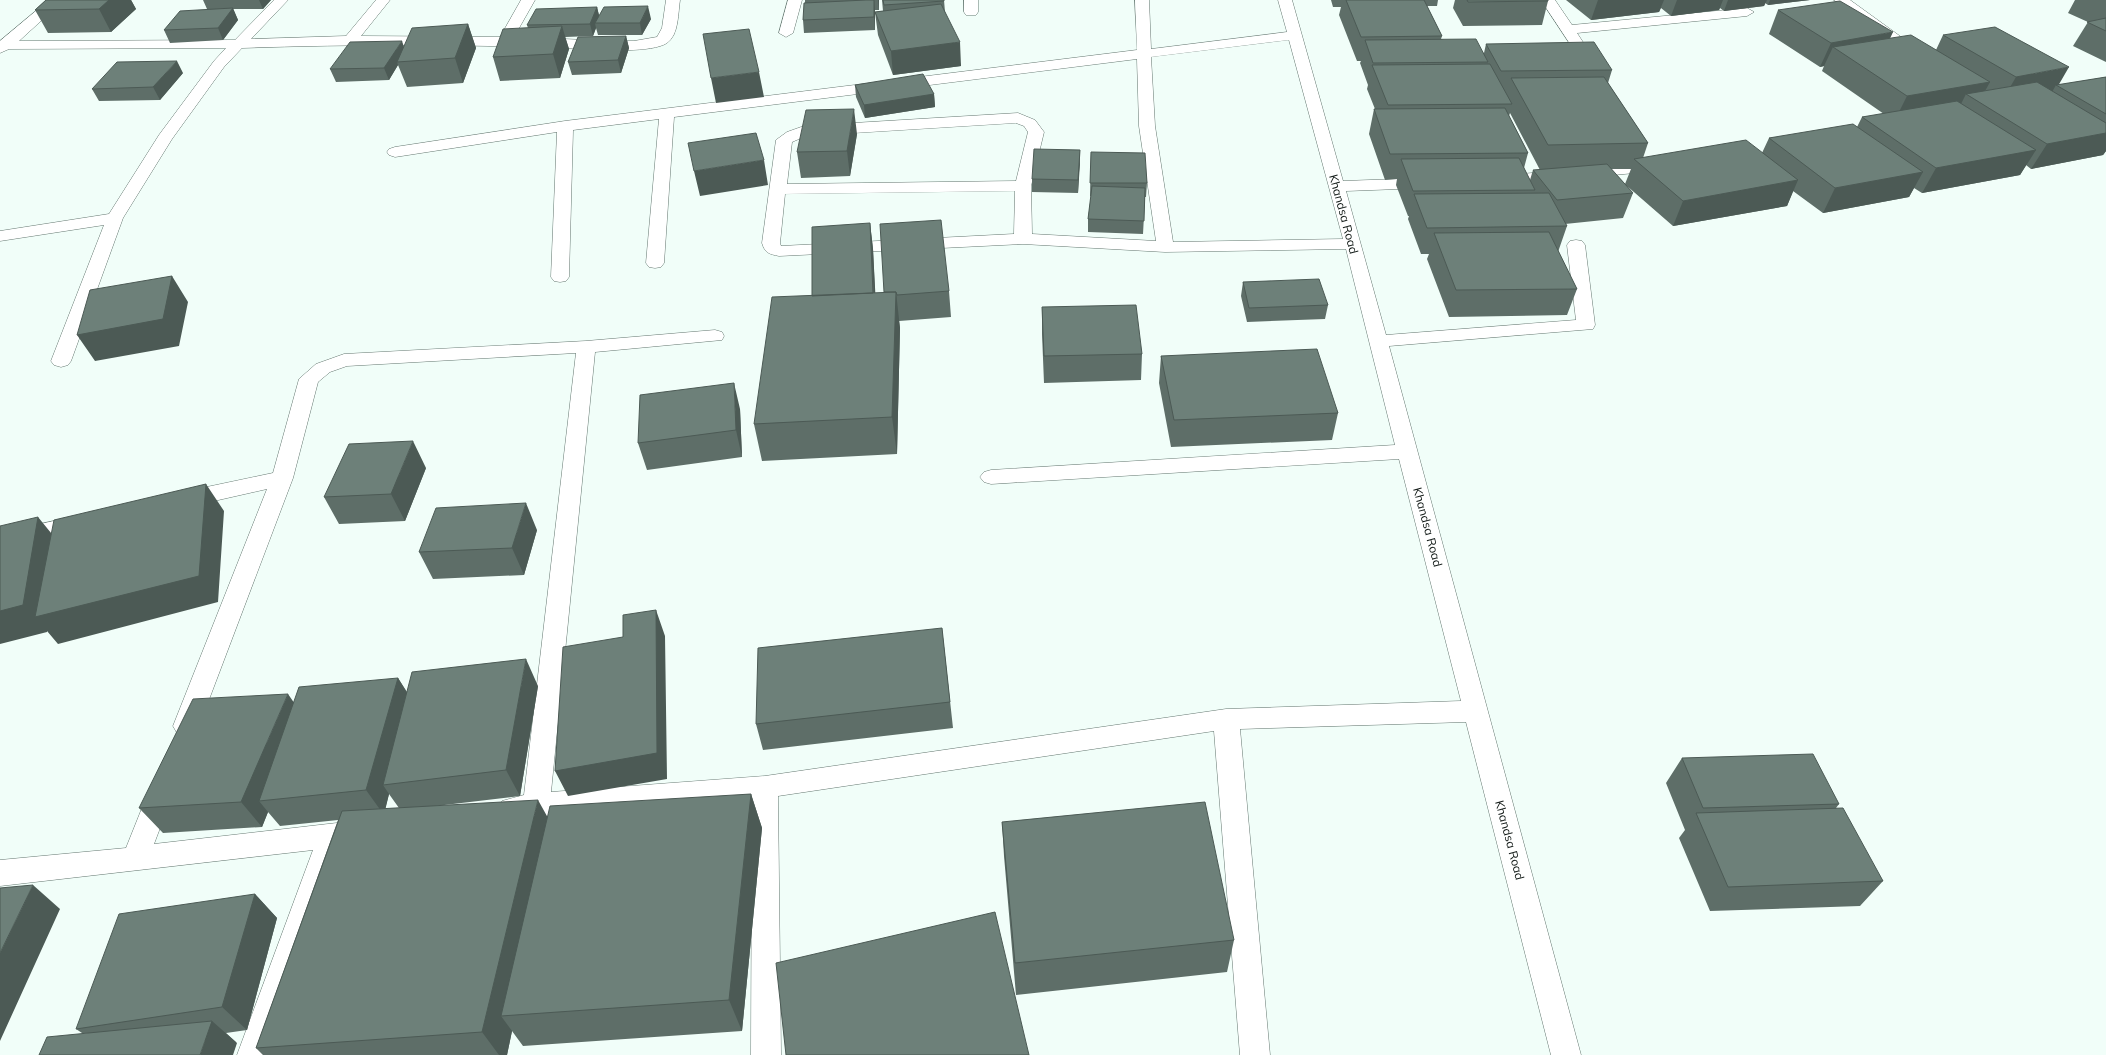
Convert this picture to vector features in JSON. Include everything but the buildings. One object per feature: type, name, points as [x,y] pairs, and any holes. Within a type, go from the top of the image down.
[{"type":"street","points":[[2,46],[57,0]]},
{"type":"street","points":[[61,361],[115,218],[165,138],[219,64],[241,44],[281,0]]},
{"type":"street","points":[[350,40],[382,0]]},
{"type":"street","points":[[506,41],[528,0]]},
{"type":"street","points":[[2,46],[241,44],[350,40],[506,41],[628,46],[653,44],[663,40],[667,33],[673,0]]},
{"type":"street","points":[[786,33],[795,0]]},
{"type":"street","points":[[1142,0],[1147,126],[1165,246]]},
{"type":"street","name":"Khandsa Road","points":[[1285,0],[1353,244],[1408,450],[1566,1055]]},
{"type":"street","points":[[1548,0],[1602,82]]},
{"type":"street","points":[[1841,0],[1930,63]]},
{"type":"street","points":[[1568,30],[1747,12]]},
{"type":"street","points":[[395,152],[564,126],[1295,35]]},
{"type":"street","points":[[655,263],[667,114]]},
{"type":"street","points":[[1023,239],[1023,186],[1036,132],[1030,123],[1018,118],[804,131],[792,135],[784,140],[771,246],[780,251],[1023,239],[1165,246],[1353,244]]},
{"type":"street","points":[[560,277],[564,126]]},
{"type":"street","points":[[1484,182],[1665,166],[1649,155]]},
{"type":"street","points":[[1337,186],[1438,183]]},
{"type":"street","points":[[778,189],[1023,186]]},
{"type":"street","points":[[0,236],[115,218]]},
{"type":"street","points":[[1378,341],[1586,324],[1576,244]]},
{"type":"street","points":[[177,749],[282,478],[310,379],[323,368],[344,360],[586,347],[715,336]]},
{"type":"street","points":[[536,805],[586,347]]},
{"type":"street","points":[[991,477],[1408,450]]},
{"type":"street","points":[[160,505],[282,478]]},
{"type":"street","points":[[0,541],[99,519]]},
{"type":"street","points":[[489,812],[536,805],[765,787],[1226,719],[1476,712]]},
{"type":"street","points":[[1226,719],[1255,1055]]},
{"type":"street","points":[[135,859],[169,771]]},
{"type":"street","points":[[765,787],[766,1055]]},
{"type":"street","points":[[0,873],[331,837],[386,828]]},
{"type":"street","points":[[252,1055],[331,837]]}]
